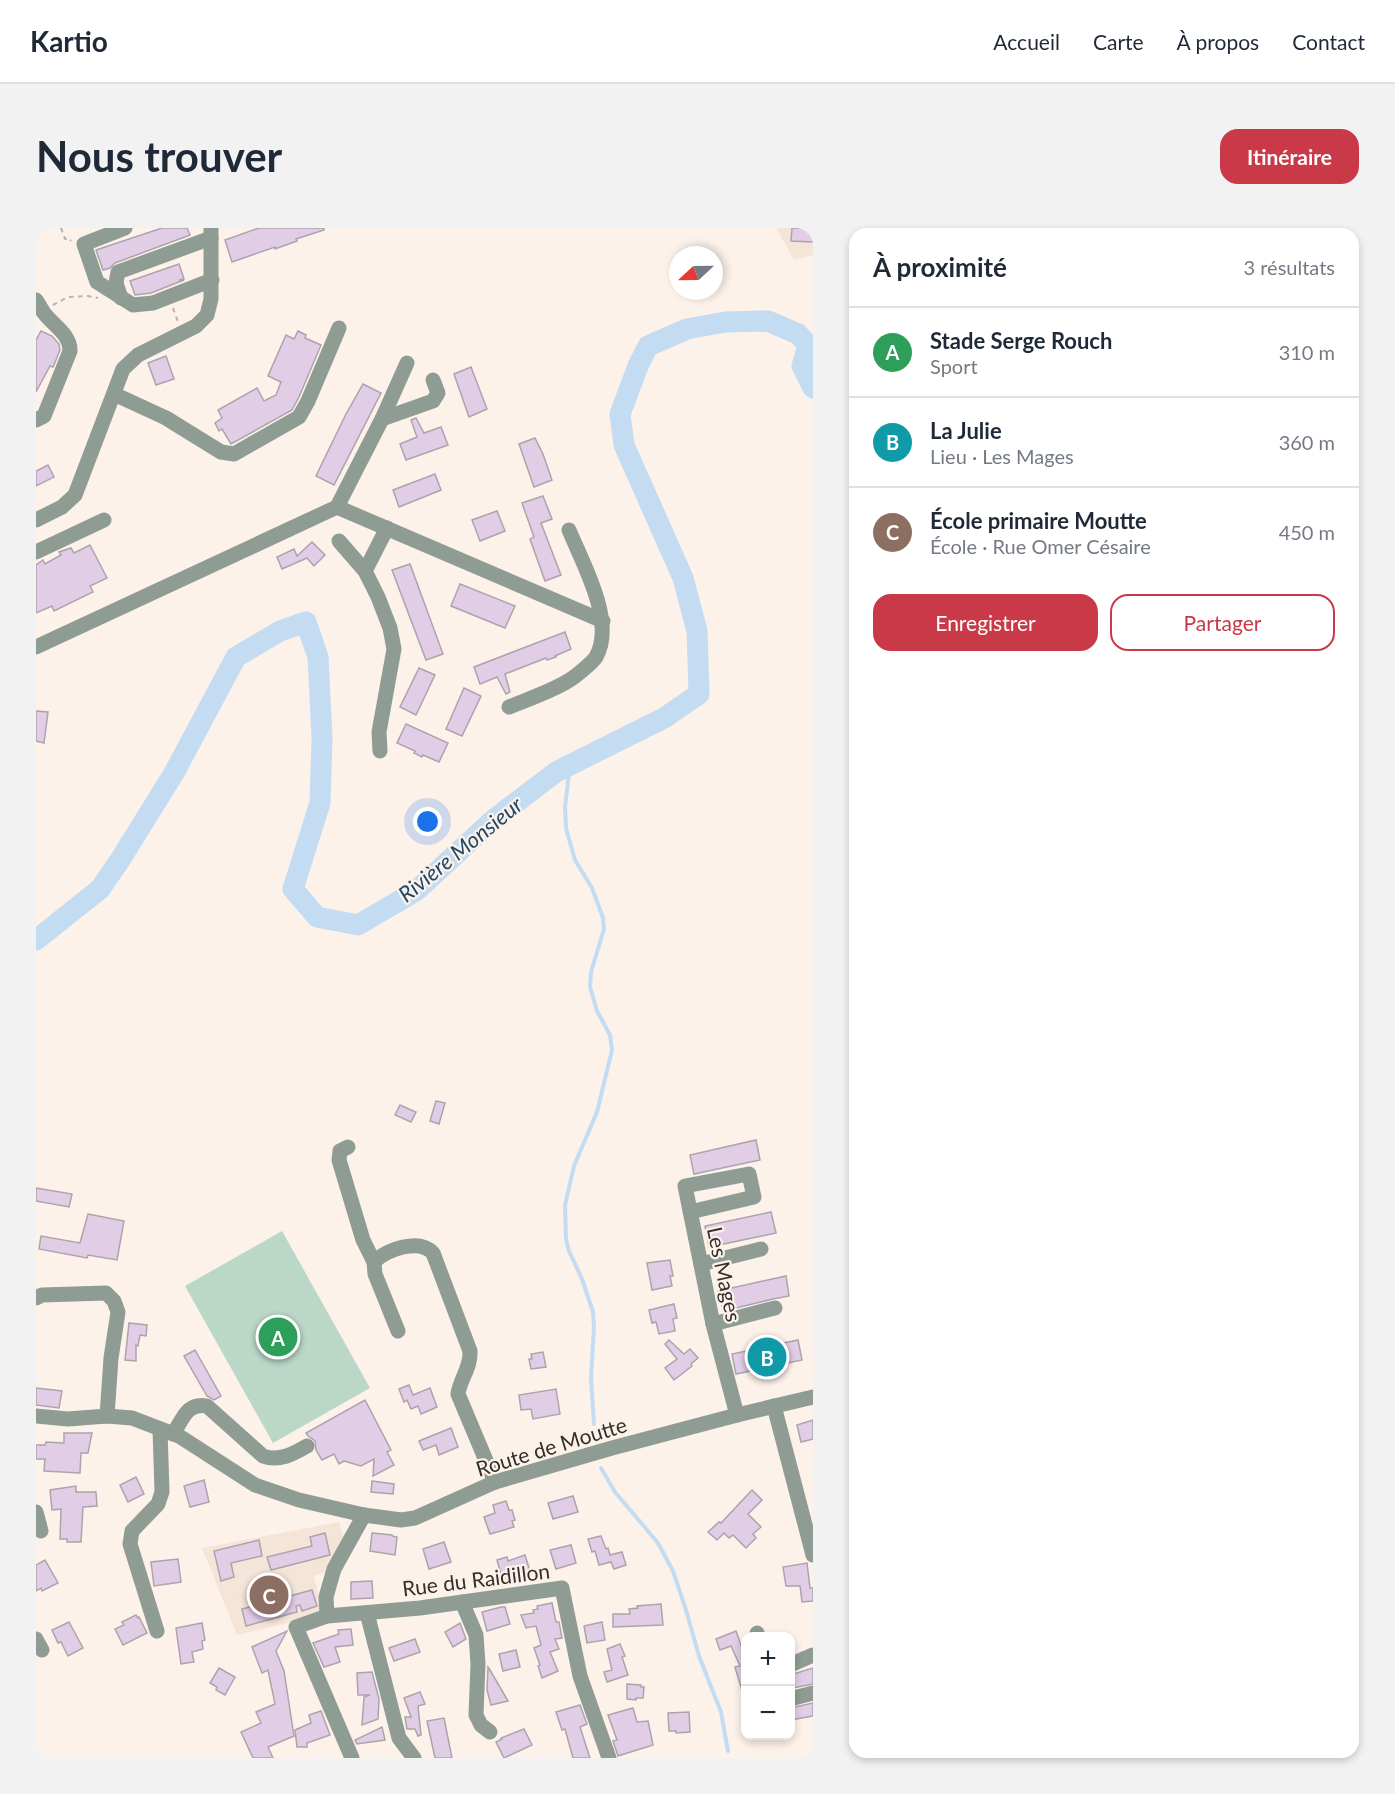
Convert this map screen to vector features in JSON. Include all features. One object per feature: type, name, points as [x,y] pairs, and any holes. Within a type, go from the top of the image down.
[{"type":"street","points":[[124,228],[84,244],[97,282],[121,298],[133,305],[153,303],[212,280]]},
{"type":"street","points":[[36,519],[62,507],[75,495],[123,369],[138,355],[196,326],[207,315],[212,280],[211,233],[118,272],[116,283],[121,298]]},
{"type":"street","points":[[36,420],[44,416],[70,351],[66,337],[40,311]]},
{"type":"street","points":[[114,394],[166,418],[221,452],[234,454],[299,417],[339,328]]},
{"type":"street","points":[[36,647],[337,507],[382,419],[407,363]]},
{"type":"street","points":[[382,419],[433,401],[438,393],[433,380]]},
{"type":"street","points":[[337,507],[603,621]]},
{"type":"street","points":[[36,552],[104,520]]},
{"type":"street","points":[[365,571],[387,528]]},
{"type":"street","points":[[509,707],[569,681],[595,659],[603,641],[603,621],[598,600],[569,530]]},
{"type":"street","points":[[339,542],[365,571],[390,628],[394,649],[379,732],[380,751]]},
{"type":"street","points":[[348,1147],[340,1152],[339,1160],[363,1240],[374,1262],[375,1274],[398,1330]]},
{"type":"street","name":"Les Mages","points":[[690,1212],[754,1197],[749,1174],[685,1186],[690,1212],[713,1324],[737,1415]]},
{"type":"street","points":[[374,1262],[379,1257],[405,1247],[419,1245],[433,1253],[470,1352],[471,1359],[459,1386],[458,1394],[495,1482]]},
{"type":"street","points":[[701,1264],[761,1249]]},
{"type":"street","points":[[36,1298],[42,1295],[106,1293],[114,1301],[118,1312],[111,1358],[107,1416]]},
{"type":"street","points":[[713,1324],[775,1308]]},
{"type":"street","name":"Route de Moutte","points":[[36,1416],[68,1419],[107,1416],[132,1418],[167,1431],[255,1485],[299,1500],[364,1515],[408,1519],[495,1482],[737,1415],[813,1397]]},
{"type":"street","points":[[157,1631],[130,1544],[132,1531],[158,1504],[162,1492],[167,1431],[191,1407],[198,1404],[207,1406],[269,1458],[289,1456],[307,1446]]},
{"type":"street","points":[[774,1406],[813,1555]]},
{"type":"street","points":[[36,1512],[41,1531]]},
{"type":"street","points":[[327,1616],[326,1597],[334,1569],[364,1515]]},
{"type":"street","name":"Rue du Raidillon","points":[[352,1758],[296,1627],[327,1616],[423,1608],[562,1588],[580,1676],[609,1758]]},
{"type":"street","points":[[462,1602],[476,1635],[478,1664],[476,1715],[490,1732]]},
{"type":"street","points":[[367,1613],[399,1738],[414,1758]]},
{"type":"street","points":[[795,1663],[813,1655]]},
{"type":"street","points":[[795,1698],[813,1693]]},
{"type":"path","points":[[40,311],[68,297],[98,299],[105,288]]},
{"type":"path","points":[[168,297],[182,333]]},
{"type":"shaded area","points":[[776,228],[813,228],[813,255],[794,260]]},
{"type":"shaded area","points":[[339,1522],[345,1544],[329,1571],[314,1576],[323,1615],[237,1635],[202,1548]]},
{"type":"green space","points":[[282,1231],[370,1388],[273,1443],[185,1286]]},
{"type":"building","points":[[162,228],[187,228],[190,235],[115,263],[103,270],[96,250]]},
{"type":"building","points":[[259,228],[324,228],[324,230],[275,249],[275,247],[232,262],[225,240]]},
{"type":"building","points":[[792,228],[813,228],[813,242],[791,241]]},
{"type":"building","points":[[179,264],[184,279],[179,280],[184,280],[151,293],[135,295],[130,281]]},
{"type":"building","points":[[41,331],[52,336],[59,344],[60,350],[53,367],[50,366],[36,392],[36,340]]},
{"type":"building","points":[[298,331],[306,335],[305,338],[321,345],[292,410],[231,444],[222,429],[219,431],[215,423],[222,418],[218,410],[257,388],[264,401],[276,395],[281,382],[268,376],[286,335],[294,339]]},
{"type":"building","points":[[166,356],[174,379],[156,385],[148,363]]},
{"type":"building","points":[[471,367],[487,409],[469,417],[454,374]]},
{"type":"building","points":[[363,384],[381,393],[334,485],[316,476]]},
{"type":"building","points":[[416,418],[424,433],[441,427],[448,445],[406,460],[400,444],[417,437],[411,420]]},
{"type":"building","points":[[535,438],[552,480],[534,487],[519,444]]},
{"type":"building","points":[[48,465],[54,477],[36,486],[36,471]]},
{"type":"building","points":[[435,474],[441,490],[399,507],[393,490]]},
{"type":"building","points":[[543,496],[552,519],[541,523],[561,575],[545,581],[530,539],[534,537],[522,503]]},
{"type":"building","points":[[497,511],[505,531],[480,541],[472,520]]},
{"type":"building","points":[[312,542],[325,555],[314,566],[307,558],[282,569],[277,557],[294,549],[297,556]]},
{"type":"building","points":[[90,545],[107,578],[90,586],[93,592],[54,611],[52,606],[36,613],[36,565],[43,560],[45,564],[61,555],[59,552],[71,548],[74,553]]},
{"type":"building","points":[[410,564],[443,654],[426,660],[392,570]]},
{"type":"building","points":[[460,584],[515,606],[505,628],[451,606]]},
{"type":"building","points":[[565,632],[571,649],[556,657],[547,660],[546,658],[505,674],[510,692],[506,694],[497,677],[480,684],[474,667]]},
{"type":"building","points":[[419,668],[435,675],[416,715],[400,707]]},
{"type":"building","points":[[464,688],[481,696],[462,736],[446,729]]},
{"type":"building","points":[[36,711],[48,712],[44,743],[36,741]]},
{"type":"building","points":[[406,724],[448,743],[439,762],[423,755],[422,757],[414,753],[415,751],[397,743]]},
{"type":"building","points":[[436,1101],[445,1103],[439,1124],[430,1121]]},
{"type":"building","points":[[400,1105],[416,1112],[411,1122],[395,1115]]},
{"type":"building","points":[[756,1140],[760,1160],[694,1174],[690,1155]]},
{"type":"building","points":[[36,1188],[72,1194],[69,1207],[36,1201]]},
{"type":"building","points":[[771,1212],[776,1233],[709,1247],[705,1226]]},
{"type":"building","points":[[88,1214],[124,1221],[117,1260],[88,1255],[87,1258],[39,1249],[41,1236],[80,1243]]},
{"type":"building","points":[[670,1260],[672,1286],[652,1290],[647,1263]]},
{"type":"building","points":[[786,1276],[789,1296],[723,1311],[718,1291]]},
{"type":"building","points":[[674,1304],[677,1318],[673,1319],[675,1331],[659,1334],[656,1322],[652,1323],[649,1310]]},
{"type":"building","points":[[129,1323],[147,1325],[146,1336],[140,1335],[138,1346],[136,1345],[136,1361],[125,1360]]},
{"type":"building","points":[[669,1340],[684,1354],[690,1349],[698,1358],[691,1364],[692,1366],[674,1380],[665,1368],[677,1359],[665,1344]]},
{"type":"building","points":[[798,1340],[802,1360],[736,1374],[732,1354]]},
{"type":"building","points":[[195,1350],[221,1396],[214,1400],[207,1396],[184,1356]]},
{"type":"building","points":[[543,1352],[546,1367],[531,1369],[529,1359],[532,1359],[531,1354]]},
{"type":"building","points":[[409,1385],[413,1395],[430,1388],[437,1407],[421,1414],[418,1406],[411,1409],[407,1400],[404,1402],[399,1389]]},
{"type":"building","points":[[36,1388],[62,1391],[59,1408],[36,1405]]},
{"type":"building","points":[[556,1389],[560,1414],[533,1419],[531,1409],[521,1410],[519,1395]]},
{"type":"building","points":[[365,1400],[391,1450],[387,1452],[394,1465],[373,1476],[374,1459],[361,1466],[344,1461],[339,1464],[334,1454],[322,1460],[316,1450],[315,1441],[306,1433]]},
{"type":"building","points":[[813,1420],[813,1439],[801,1442],[797,1425]]},
{"type":"building","points":[[451,1428],[458,1447],[439,1455],[436,1445],[423,1450],[419,1441]]},
{"type":"building","points":[[64,1433],[92,1433],[88,1453],[81,1453],[80,1473],[44,1471],[45,1459],[36,1459],[36,1445],[45,1445],[46,1442],[64,1443]]},
{"type":"building","points":[[136,1477],[144,1494],[128,1502],[120,1485]]},
{"type":"building","points":[[204,1480],[209,1502],[190,1507],[184,1486]]},
{"type":"building","points":[[372,1481],[394,1484],[393,1494],[371,1492]]},
{"type":"building","points":[[76,1486],[76,1492],[96,1492],[97,1506],[83,1507],[81,1542],[67,1542],[67,1539],[60,1539],[61,1509],[52,1510],[50,1490]]},
{"type":"building","points":[[752,1490],[762,1500],[748,1514],[761,1527],[753,1534],[756,1538],[746,1548],[733,1535],[729,1538],[724,1533],[717,1540],[708,1532],[719,1522],[721,1523]]},
{"type":"building","points":[[573,1496],[578,1512],[553,1519],[548,1503]]},
{"type":"building","points":[[506,1501],[509,1510],[512,1510],[515,1520],[512,1521],[514,1527],[490,1534],[484,1517],[495,1513],[493,1505]]},
{"type":"building","points":[[325,1533],[330,1555],[271,1570],[267,1557],[312,1546],[310,1537]]},
{"type":"building","points":[[372,1533],[397,1537],[395,1555],[370,1551]]},
{"type":"building","points":[[601,1536],[610,1555],[622,1552],[626,1565],[614,1569],[611,1562],[599,1565],[588,1539]]},
{"type":"building","points":[[259,1540],[262,1556],[231,1563],[234,1577],[221,1581],[214,1551]]},
{"type":"building","points":[[444,1542],[451,1562],[429,1569],[423,1549]]},
{"type":"building","points":[[571,1545],[576,1563],[556,1569],[550,1550]]},
{"type":"building","points":[[525,1555],[531,1574],[503,1582],[497,1560],[507,1557],[508,1561]]},
{"type":"building","points":[[178,1559],[181,1582],[154,1586],[151,1562]]},
{"type":"building","points":[[45,1560],[58,1583],[42,1591],[41,1588],[36,1591],[36,1565]]},
{"type":"building","points":[[807,1563],[810,1588],[813,1588],[813,1601],[802,1602],[800,1586],[786,1586],[783,1567]]},
{"type":"building","points":[[372,1581],[373,1598],[351,1599],[351,1582]]},
{"type":"building","points":[[312,1590],[317,1606],[302,1611],[300,1605],[296,1606],[297,1612],[246,1626],[242,1609]]},
{"type":"building","points":[[552,1603],[562,1638],[555,1639],[559,1649],[550,1652],[558,1671],[542,1678],[534,1648],[541,1645],[536,1626],[526,1628],[521,1615],[534,1613],[533,1610],[538,1609],[537,1606]]},
{"type":"building","points":[[661,1604],[663,1625],[613,1627],[613,1614],[630,1614],[629,1609],[638,1608],[637,1606]]},
{"type":"building","points":[[505,1607],[510,1624],[487,1631],[482,1612]]},
{"type":"building","points":[[136,1615],[147,1633],[123,1645],[115,1629],[124,1625],[122,1622]]},
{"type":"building","points":[[69,1622],[83,1648],[68,1656],[52,1630]]},
{"type":"building","points":[[602,1622],[605,1640],[587,1643],[584,1626]]},
{"type":"building","points":[[202,1623],[205,1640],[202,1641],[203,1649],[192,1652],[194,1662],[181,1664],[176,1628]]},
{"type":"building","points":[[460,1623],[466,1639],[453,1647],[445,1632]]},
{"type":"building","points":[[351,1629],[353,1645],[335,1647],[340,1662],[324,1667],[313,1643],[339,1634],[338,1630]]},
{"type":"building","points":[[287,1631],[276,1651],[284,1671],[294,1736],[268,1747],[273,1758],[253,1758],[241,1732],[261,1723],[256,1712],[275,1704],[268,1670],[262,1673],[252,1647]]},
{"type":"building","points":[[736,1631],[741,1645],[741,1687],[735,1667],[740,1666],[731,1646],[720,1650],[716,1639]]},
{"type":"building","points":[[415,1639],[420,1652],[394,1661],[389,1648]]},
{"type":"building","points":[[620,1644],[625,1656],[622,1657],[628,1675],[607,1682],[604,1672],[612,1670],[607,1649]]},
{"type":"building","points":[[516,1650],[520,1667],[503,1671],[499,1654]]},
{"type":"building","points":[[488,1667],[508,1701],[491,1705],[487,1690]]},
{"type":"building","points":[[219,1668],[235,1677],[225,1695],[210,1683]]},
{"type":"building","points":[[813,1668],[813,1684],[795,1688],[795,1673]]},
{"type":"building","points":[[372,1672],[379,1699],[378,1719],[362,1725],[364,1697],[370,1695],[358,1695],[357,1673]]},
{"type":"building","points":[[627,1684],[644,1687],[643,1698],[627,1699]]},
{"type":"building","points":[[420,1692],[425,1704],[418,1706],[421,1735],[418,1736],[415,1729],[407,1729],[405,1717],[411,1717],[404,1698]]},
{"type":"building","points":[[813,1703],[813,1716],[795,1719],[795,1707]]},
{"type":"building","points":[[580,1705],[587,1724],[580,1727],[590,1758],[573,1758],[565,1729],[562,1730],[556,1712]]},
{"type":"building","points":[[633,1708],[637,1722],[648,1721],[653,1745],[618,1756],[613,1741],[617,1740],[608,1715]]},
{"type":"building","points":[[321,1711],[330,1735],[307,1743],[307,1747],[297,1747],[295,1730],[311,1723],[309,1715]]},
{"type":"building","points":[[689,1712],[690,1732],[669,1731],[668,1713]]},
{"type":"building","points":[[444,1718],[452,1758],[435,1758],[427,1721]]},
{"type":"building","points":[[382,1727],[385,1740],[357,1744],[355,1740]]},
{"type":"building","points":[[524,1729],[532,1745],[504,1758],[496,1742]]},
{"type":"waterway","name":"Rivière Monsieur","points":[[36,940],[100,889],[174,773],[236,657],[280,631],[306,622],[318,657],[322,738],[320,803],[293,889],[317,917],[358,925],[416,891],[493,820],[556,772],[664,718],[699,694],[697,631],[683,578],[624,445],[620,414],[648,346],[687,329],[725,322],[768,321],[798,334],[808,345],[802,366],[813,388]]},
{"type":"waterway","points":[[570,765],[565,807],[566,828],[575,860],[592,888],[603,918],[604,929],[591,972],[590,987],[597,1011],[610,1035],[612,1050],[597,1112],[574,1166],[565,1205],[566,1239],[569,1251],[582,1279],[593,1312],[591,1378],[594,1424]]},
{"type":"waterway","points":[[601,1468],[615,1492],[658,1543],[673,1571],[699,1656],[721,1712],[728,1751]]},
{"type":"place","name":"Stade Serge Rouch","points":[[278,1337]]},
{"type":"place","name":"La Julie","points":[[767,1357]]},
{"type":"place","name":"École primaire Moutte","points":[[269,1595]]}]
